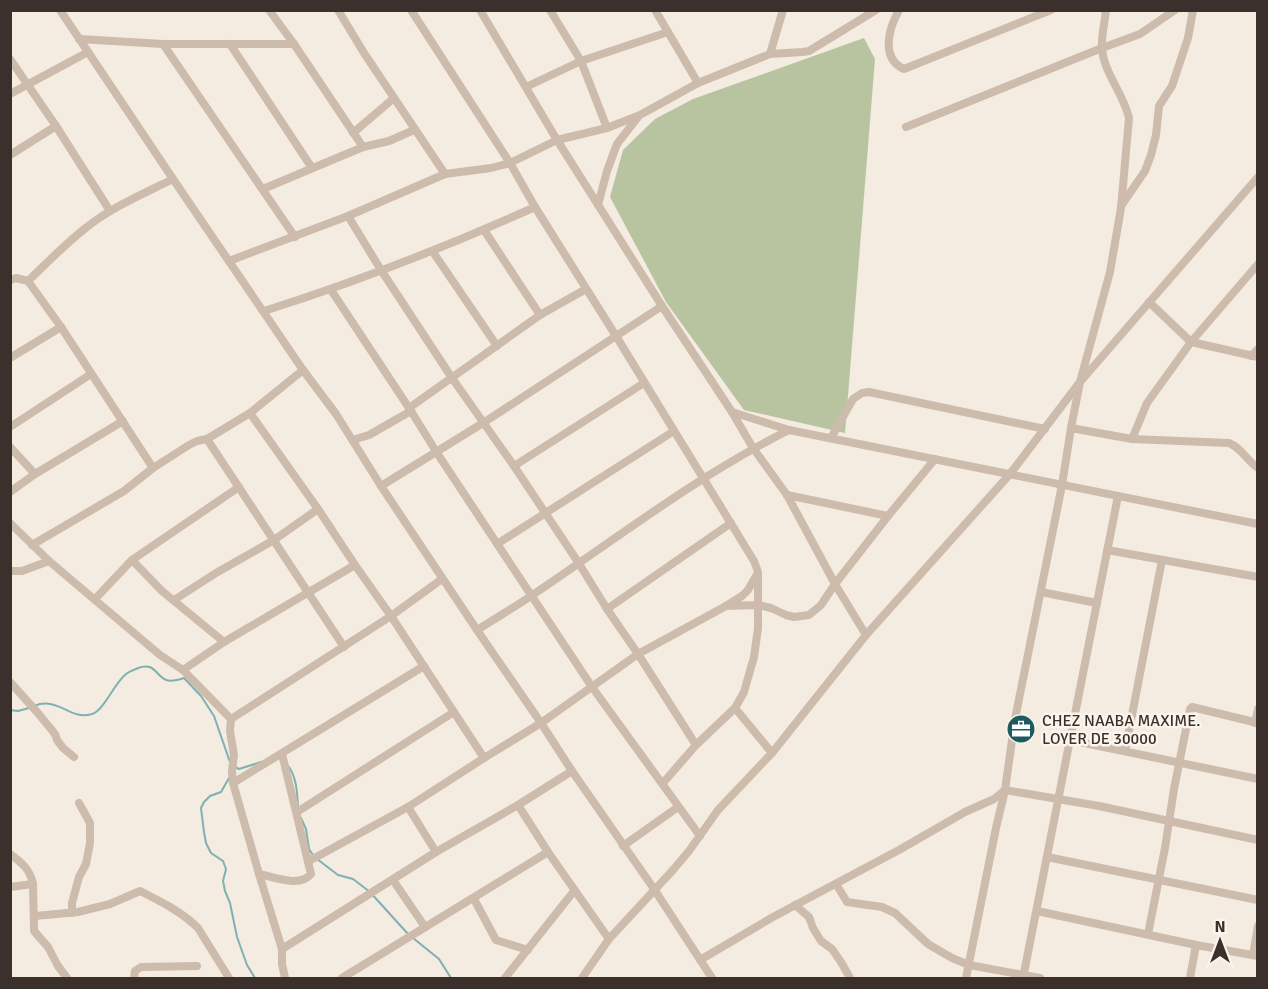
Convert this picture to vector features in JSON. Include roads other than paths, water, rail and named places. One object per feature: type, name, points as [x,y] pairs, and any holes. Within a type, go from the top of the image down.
[{"type":"street","points":[[60,10],[172,179],[303,370],[336,414],[442,579],[654,889],[712,978]]},
{"type":"street","points":[[269,10],[363,147]]},
{"type":"street","points":[[338,10],[393,98],[445,174]]},
{"type":"street","points":[[411,10],[510,163],[731,523],[754,561],[758,572],[758,628],[754,657],[747,682],[735,708],[696,745],[663,783]]},
{"type":"street","points":[[480,10],[598,205],[753,448],[787,495],[835,584],[866,635]]},
{"type":"street","points":[[655,10],[698,83]]},
{"type":"street","points":[[770,54],[783,10]]},
{"type":"street","points":[[229,261],[348,216],[445,174],[510,163],[557,140],[607,128],[640,115],[698,83],[770,54],[810,51],[876,10]]},
{"type":"street","points":[[899,10],[890,30],[889,54],[897,66],[904,69],[1051,10]]},
{"type":"street","points":[[966,978],[1005,790],[1015,719],[1062,485],[1080,382],[1110,272],[1121,208],[1129,118],[1127,108],[1111,78],[1102,48],[1107,10]]},
{"type":"street","points":[[906,127],[1140,34],[1175,10]]},
{"type":"street","points":[[1121,208],[1145,171],[1151,155],[1159,106],[1172,86],[1188,38],[1193,10]]},
{"type":"street","points":[[554,12],[581,61],[607,128]]},
{"type":"street","points":[[526,87],[581,61],[668,32]]},
{"type":"street","points":[[79,39],[163,44],[294,44]]},
{"type":"street","points":[[163,44],[295,237]]},
{"type":"street","points":[[230,44],[312,168]]},
{"type":"street","points":[[10,94],[88,52]]},
{"type":"street","points":[[10,59],[110,211]]},
{"type":"street","points":[[354,133],[393,98]]},
{"type":"street","points":[[598,205],[617,144],[640,115]]},
{"type":"street","points":[[10,155],[56,126]]},
{"type":"street","points":[[262,189],[363,147],[389,141],[414,129]]},
{"type":"street","points":[[582,978],[609,939],[673,870],[718,810],[772,753],[866,635],[1010,474],[1080,382],[1257,177]]},
{"type":"street","points":[[28,281],[87,226],[110,211],[172,179]]},
{"type":"street","points":[[264,311],[331,290],[433,252],[535,207]]},
{"type":"street","points":[[348,216],[452,378],[578,562],[696,745]]},
{"type":"street","points":[[484,230],[540,315]]},
{"type":"street","points":[[433,252],[497,346]]},
{"type":"street","points":[[1132,439],[1147,403],[1191,342],[1257,264]]},
{"type":"street","points":[[10,280],[16,278],[28,281],[61,327],[153,468]]},
{"type":"street","points":[[353,440],[369,435],[410,409],[540,315],[586,289]]},
{"type":"street","points":[[331,290],[410,409],[436,453],[592,687],[700,836]]},
{"type":"street","points":[[1149,302],[1191,342],[1254,357],[1257,349]]},
{"type":"street","points":[[381,486],[483,423],[662,306]]},
{"type":"street","points":[[10,358],[61,327]]},
{"type":"street","points":[[32,545],[124,491],[153,468],[197,441],[207,439],[250,413],[303,370]]},
{"type":"street","points":[[10,427],[91,374]]},
{"type":"street","points":[[514,466],[644,383]]},
{"type":"street","points":[[831,438],[853,399],[862,393],[869,392],[1045,429]]},
{"type":"street","points":[[732,412],[789,430],[1257,524]]},
{"type":"street","points":[[250,413],[391,616],[484,758]]},
{"type":"street","points":[[10,492],[35,474],[123,421]]},
{"type":"street","points":[[1071,428],[1132,439],[1229,443],[1238,447],[1257,468]]},
{"type":"street","points":[[477,630],[531,596],[703,478],[753,448],[789,430]]},
{"type":"street","points":[[497,544],[674,431]]},
{"type":"street","points":[[207,439],[344,647]]},
{"type":"street","points":[[10,447],[35,474]]},
{"type":"street","points":[[726,606],[758,605],[794,617],[809,615],[821,605],[888,516],[935,459]]},
{"type":"street","points":[[95,599],[132,560],[240,488]]},
{"type":"street","points":[[787,495],[888,516]]},
{"type":"street","points":[[1024,977],[1118,496]]},
{"type":"street","points":[[174,600],[274,540],[318,509]]},
{"type":"street","points":[[10,523],[49,561],[160,655],[183,670],[231,719],[230,731],[234,755],[233,783],[282,949],[285,978]]},
{"type":"street","points":[[607,609],[731,523]]},
{"type":"street","points":[[1107,550],[1257,577]]},
{"type":"street","points":[[132,560],[156,585],[224,642]]},
{"type":"street","points":[[1125,751],[1162,560]]},
{"type":"street","points":[[10,571],[22,572],[49,561]]},
{"type":"street","points":[[183,670],[224,642],[354,565]]},
{"type":"street","points":[[309,861],[408,807],[541,723],[638,654],[742,596],[758,572]]},
{"type":"street","points":[[231,719],[391,616],[442,579]]},
{"type":"street","points":[[1041,592],[1097,603]]},
{"type":"street","points":[[233,783],[424,666]]},
{"type":"street","points":[[10,682],[55,734],[63,748],[74,757]]},
{"type":"street","points":[[1148,934],[1189,712],[1192,707],[1256,723],[1257,710]]},
{"type":"street","points":[[735,708],[772,753]]},
{"type":"street","points":[[297,812],[454,712]]},
{"type":"street","points":[[1070,740],[1257,779]]},
{"type":"street","points":[[259,874],[292,881],[302,880],[311,875],[282,753]]},
{"type":"street","points":[[282,949],[436,852],[572,771]]},
{"type":"street","points":[[1005,790],[1257,840]]},
{"type":"street","points":[[700,960],[965,812],[998,797],[1005,790]]},
{"type":"street","points":[[72,913],[74,894],[86,864],[90,843],[90,823],[80,803]]},
{"type":"street","points":[[518,805],[574,891],[609,939]]},
{"type":"street","points":[[408,807],[436,852]]},
{"type":"street","points":[[623,846],[678,807]]},
{"type":"street","points":[[342,978],[548,852]]},
{"type":"street","points":[[10,854],[27,867],[32,877],[34,931],[48,947],[67,978]]},
{"type":"street","points":[[1047,857],[1257,900]]},
{"type":"street","points":[[393,880],[425,927]]},
{"type":"street","points":[[10,887],[33,884]]},
{"type":"street","points":[[836,884],[847,902],[882,907],[895,913],[928,944],[952,958],[969,965],[1024,977],[1040,978]]},
{"type":"street","points":[[34,916],[72,913],[110,903],[140,891],[161,901],[192,922],[229,978]]},
{"type":"street","points":[[505,978],[574,891]]},
{"type":"street","points":[[474,898],[496,940],[528,950]]},
{"type":"street","points":[[795,905],[808,917],[821,941],[832,949],[842,962],[850,978]]},
{"type":"street","points":[[1037,911],[1196,945],[1255,955],[1257,926]]},
{"type":"street","points":[[1190,978],[1196,945]]},
{"type":"street","points":[[134,978],[135,971],[141,967],[197,966]]},
{"type":"waterway","points":[[34,706],[51,704],[77,714],[92,714],[101,707],[126,674],[138,668],[148,667],[166,680],[184,678],[201,696],[214,716],[231,765]]},
{"type":"waterway","points":[[10,710],[18,711],[29,708]]},
{"type":"waterway","points":[[235,767],[239,769],[261,762]]},
{"type":"waterway","points":[[289,767],[295,781],[298,807]]},
{"type":"waterway","points":[[229,778],[221,792],[210,796],[201,808],[204,832],[211,853],[223,861],[226,869],[223,881],[237,937],[247,965],[255,978]]},
{"type":"waterway","points":[[301,818],[306,829],[309,849],[313,855]]},
{"type":"waterway","points":[[317,859],[338,875],[353,879],[370,892],[408,934]]},
{"type":"waterway","points":[[413,938],[439,959],[451,978]]},
{"type":"place","name":"CHEZ NAABA MAXIME. LOYER DE 30000","points":[[1021,729]]}]
